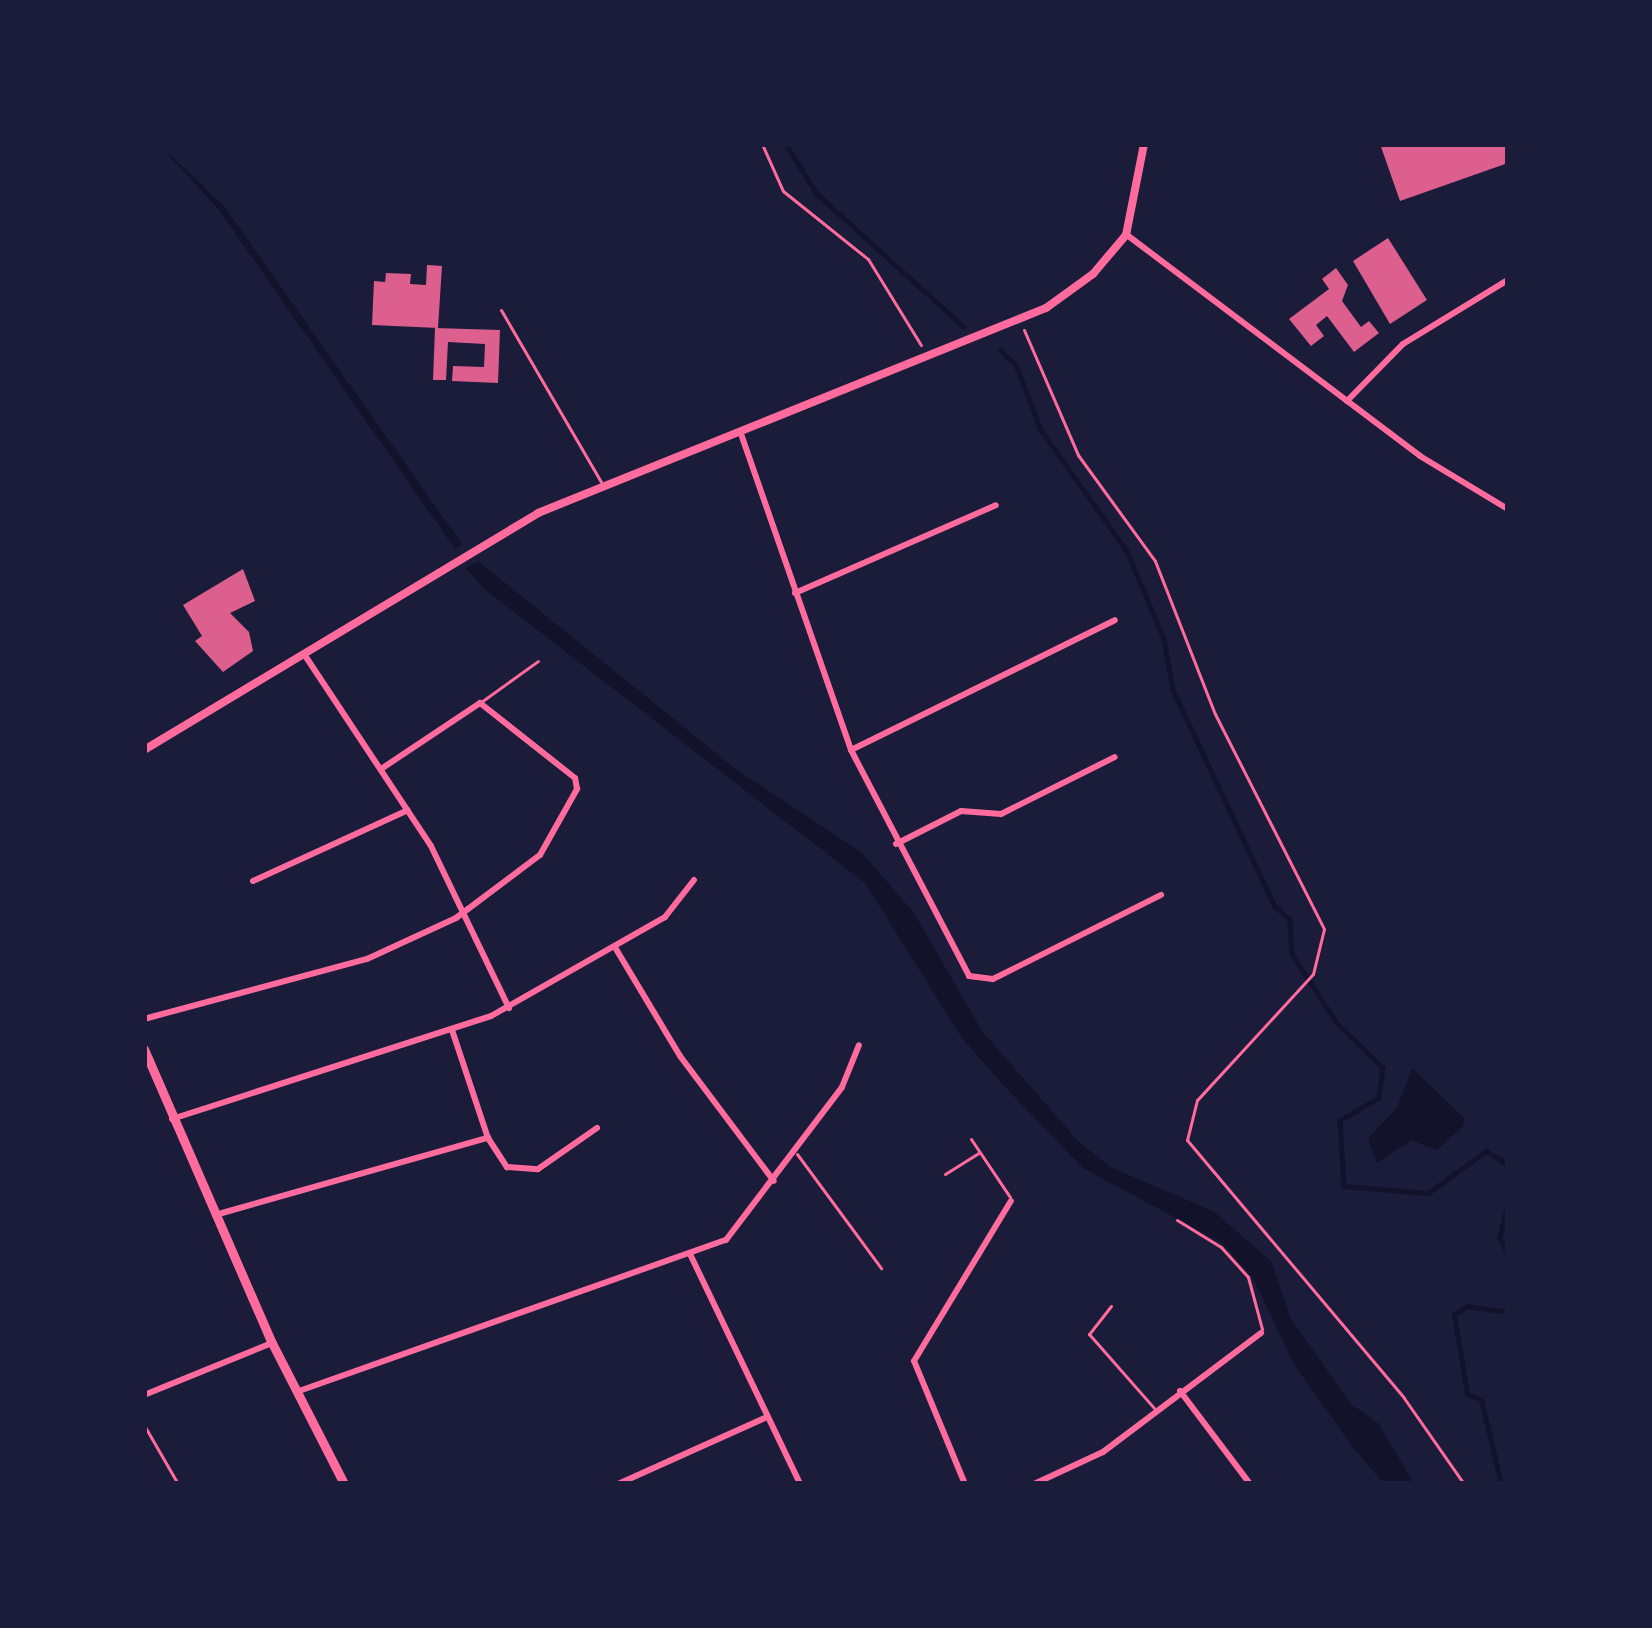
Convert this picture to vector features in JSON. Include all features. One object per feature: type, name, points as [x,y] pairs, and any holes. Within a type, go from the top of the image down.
[{"type":"main road","points":[[144,1049],[272,1343],[344,1484]]},
{"type":"street","points":[[144,750],[520,522],[602,484],[1021,322],[1093,274],[1126,235],[1144,144]]},
{"type":"street","points":[[1126,235],[1347,401],[1508,509]]},
{"type":"street","points":[[1347,401],[1403,344],[1508,280]]},
{"type":"street","points":[[740,431],[851,750],[896,844],[969,976],[981,982],[1161,896]]},
{"type":"street","points":[[795,593],[997,505]]},
{"type":"street","points":[[851,750],[1115,620]]},
{"type":"street","points":[[304,654],[407,810],[465,911],[509,1008]]},
{"type":"street","points":[[144,1019],[367,959],[465,911],[539,855],[578,789],[575,778],[480,703],[381,769]]},
{"type":"street","points":[[896,844],[961,811],[1001,814],[1115,757]]},
{"type":"street","points":[[254,881],[407,810]]},
{"type":"street","points":[[172,1119],[509,1008],[665,917],[694,880]]},
{"type":"street","points":[[616,949],[677,1052],[774,1181]]},
{"type":"street","points":[[452,1030],[488,1138],[507,1167],[530,1171],[597,1128]]},
{"type":"street","points":[[295,1392],[690,1254],[734,1234],[842,1087],[859,1045]]},
{"type":"street","points":[[214,1215],[488,1138]]},
{"type":"street","points":[[965,1484],[914,1361],[1011,1201]]},
{"type":"street","points":[[690,1254],[800,1484]]},
{"type":"street","points":[[1034,1484],[1093,1458],[1261,1333]]},
{"type":"street","points":[[144,1395],[272,1343]]},
{"type":"street","points":[[1180,1391],[1250,1484]]},
{"type":"street","points":[[618,1484],[766,1417]]},
{"type":"lane","points":[[502,310],[602,484]]},
{"type":"lane","points":[[480,703],[538,661]]},
{"type":"lane","points":[[971,1139],[1011,1201]]},
{"type":"lane","points":[[796,1152],[880,1268]]},
{"type":"lane","points":[[945,1174],[980,1152]]},
{"type":"lane","points":[[1177,1220],[1221,1247],[1248,1277],[1264,1315],[1261,1333]]},
{"type":"lane","points":[[1111,1306],[1089,1334],[1156,1411]]},
{"type":"path","points":[[762,144],[783,190],[868,259],[928,361]]},
{"type":"path","points":[[1021,322],[1056,416],[1155,561],[1215,714],[1318,914],[1325,946],[1302,988],[1197,1100],[1187,1140],[1404,1399],[1464,1484]]},
{"type":"path","points":[[144,1425],[178,1484]]},
{"type":"shaded area","points":[[159,144],[224,206],[462,544],[455,549],[219,210]]},
{"type":"shaded area","points":[[478,561],[737,770],[862,853],[914,913],[982,1031],[1079,1142],[1110,1167],[1213,1211],[1271,1261],[1291,1319],[1351,1404],[1379,1424],[1414,1484],[1384,1484],[1352,1446],[1295,1366],[1253,1278],[1222,1243],[1083,1168],[1004,1086],[962,1038],[865,883],[483,588],[466,568]]},
{"type":"shaded area","points":[[1412,1068],[1464,1118],[1463,1126],[1437,1150],[1411,1140],[1377,1163],[1368,1138],[1397,1108]]},
{"type":"building","points":[[1380,144],[1508,144],[1508,163],[1400,201]]},
{"type":"building","points":[[1388,238],[1427,300],[1390,324],[1353,261]]},
{"type":"building","points":[[427,265],[442,266],[438,328],[372,325],[374,281],[385,282],[386,273],[411,274],[410,284],[426,285]]},
{"type":"building","points":[[1336,268],[1348,285],[1342,301],[1361,327],[1369,321],[1379,333],[1354,352],[1327,316],[1316,325],[1324,336],[1311,346],[1289,319],[1329,289],[1322,279]]},
{"type":"building","points":[[435,328],[500,330],[498,383],[452,381],[453,366],[484,367],[485,344],[448,342],[446,380],[433,380]]},
{"type":"building","points":[[243,569],[255,601],[230,613],[249,632],[253,651],[223,672],[195,641],[202,636],[183,605]]},
{"type":"waterway","points":[[786,144],[817,194],[963,326]]},
{"type":"waterway","points":[[1000,350],[1016,365],[1041,430],[1127,551],[1164,639],[1173,690],[1274,905],[1290,920],[1292,954],[1337,1023],[1383,1068],[1379,1098],[1340,1121],[1344,1186],[1428,1193],[1486,1151],[1508,1164]]},
{"type":"waterway","points":[[1508,1205],[1500,1238],[1508,1254]]},
{"type":"waterway","points":[[1501,1484],[1481,1400],[1467,1394],[1454,1315],[1467,1306],[1508,1312]]}]
